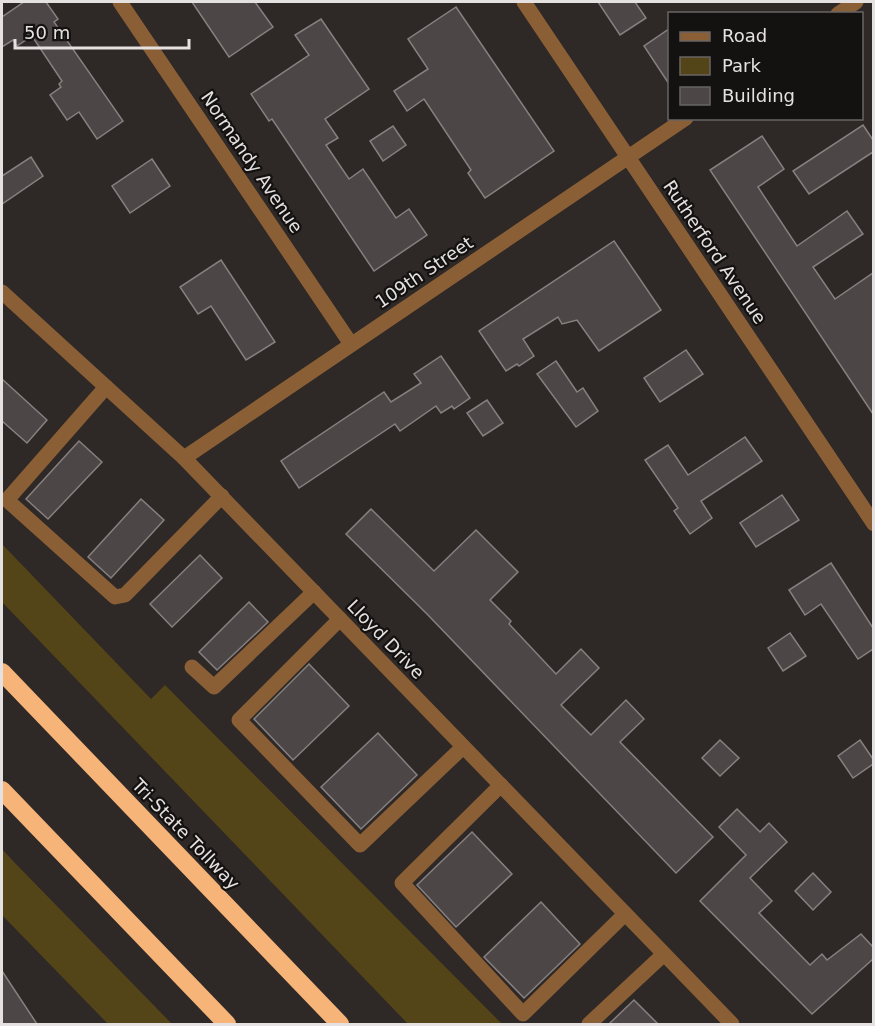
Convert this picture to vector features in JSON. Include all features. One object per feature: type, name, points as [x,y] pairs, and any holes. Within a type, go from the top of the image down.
[{"type":"highway","name":"Tri-State Tollway","points":[[2,672],[340,1024]]},
{"type":"highway","points":[[2,790],[227,1024]]},
{"type":"street","name":"Normandy Avenue","points":[[120,2],[351,344]]},
{"type":"street","name":"Rutherford Avenue","points":[[524,2],[873,524]]},
{"type":"street","points":[[841,12],[856,2]]},
{"type":"street","name":"109th Street","points":[[184,458],[683,120]]},
{"type":"street","name":"Lloyd Drive","points":[[4,299],[184,458],[732,1024]]},
{"type":"street","points":[[106,387],[7,500],[115,597],[125,595],[222,496]]},
{"type":"street","points":[[192,667],[214,687],[314,592]]},
{"type":"street","points":[[340,619],[239,720],[360,845],[463,747]]},
{"type":"street","points":[[501,785],[402,883],[523,1014],[625,914]]},
{"type":"street","points":[[590,1024],[664,954]]},
{"type":"green space","points":[[2,544],[151,699],[165,685],[502,1024],[408,1024],[2,602]]},
{"type":"green space","points":[[2,849],[172,1024],[108,1024],[2,915]]},
{"type":"building","points":[[24,2],[46,2],[58,19],[54,22],[123,121],[97,139],[79,112],[67,120],[50,95],[61,87],[59,84],[62,81],[32,36],[17,46],[13,40],[2,47],[2,17]]},
{"type":"building","points":[[192,2],[255,2],[273,27],[229,57]]},
{"type":"building","points":[[598,2],[635,2],[646,18],[620,35]]},
{"type":"building","points":[[456,7],[554,151],[485,198],[468,173],[471,170],[424,99],[407,111],[394,91],[428,69],[408,39]]},
{"type":"building","points":[[321,19],[369,89],[325,119],[338,138],[326,145],[349,179],[363,169],[396,218],[409,209],[427,235],[374,271],[272,119],[269,121],[251,94],[309,55],[295,35]]},
{"type":"building","points":[[668,30],[668,82],[644,46]]},
{"type":"building","points":[[863,125],[873,140],[873,152],[809,194],[793,171]]},
{"type":"building","points":[[393,126],[406,145],[383,161],[370,141]]},
{"type":"building","points":[[762,136],[784,169],[758,187],[797,246],[847,211],[863,234],[813,267],[835,299],[873,273],[873,414],[710,170]]},
{"type":"building","points":[[31,157],[43,176],[2,204],[2,176]]},
{"type":"building","points":[[152,159],[170,186],[130,213],[112,186]]},
{"type":"building","points":[[614,241],[661,310],[599,351],[577,320],[562,324],[558,317],[523,339],[534,356],[506,371],[479,331]]},
{"type":"building","points":[[221,260],[275,342],[246,360],[211,306],[198,314],[180,287]]},
{"type":"building","points":[[686,350],[703,374],[660,402],[644,378]]},
{"type":"building","points":[[441,356],[470,398],[454,409],[452,406],[441,413],[436,406],[400,431],[395,424],[299,488],[281,461],[384,392],[391,402],[421,383],[414,374]]},
{"type":"building","points":[[556,361],[577,392],[583,388],[598,411],[576,427],[537,374]]},
{"type":"building","points":[[2,379],[47,420],[27,443],[2,421]]},
{"type":"building","points":[[487,400],[503,423],[483,436],[467,413]]},
{"type":"building","points":[[745,437],[762,461],[701,501],[712,518],[690,534],[674,511],[678,508],[645,460],[668,445],[688,475]]},
{"type":"building","points":[[79,441],[102,462],[48,519],[26,499]]},
{"type":"building","points":[[782,495],[799,520],[756,547],[740,523]]},
{"type":"building","points":[[141,499],[164,520],[111,578],[88,557]]},
{"type":"building","points":[[371,509],[434,571],[476,530],[518,572],[490,600],[511,621],[509,624],[556,674],[581,649],[599,668],[561,705],[591,735],[626,700],[644,719],[620,742],[713,837],[676,873],[427,614],[346,534]]},
{"type":"building","points":[[200,555],[222,578],[172,627],[150,604]]},
{"type":"building","points":[[831,563],[873,628],[873,649],[858,659],[821,604],[805,615],[789,590]]},
{"type":"building","points":[[249,602],[268,622],[217,670],[199,652]]},
{"type":"building","points":[[790,633],[806,656],[783,671],[768,648]]},
{"type":"building","points":[[309,664],[349,706],[293,760],[254,719]]},
{"type":"building","points":[[378,733],[417,775],[361,829],[321,787]]},
{"type":"building","points":[[720,740],[739,758],[720,776],[702,758]]},
{"type":"building","points":[[860,740],[873,759],[873,764],[853,778],[838,756]]},
{"type":"building","points":[[737,809],[760,832],[769,823],[787,842],[750,878],[772,901],[759,913],[810,965],[822,954],[827,960],[861,934],[873,947],[873,959],[812,1014],[700,901],[746,855],[719,827]]},
{"type":"building","points":[[472,832],[512,874],[456,927],[417,885]]},
{"type":"building","points":[[813,873],[831,892],[813,910],[795,891]]},
{"type":"building","points":[[541,902],[580,944],[524,998],[484,957]]},
{"type":"building","points":[[2,971],[37,1024],[2,1024]]},
{"type":"building","points":[[634,1000],[658,1024],[609,1024]]}]
